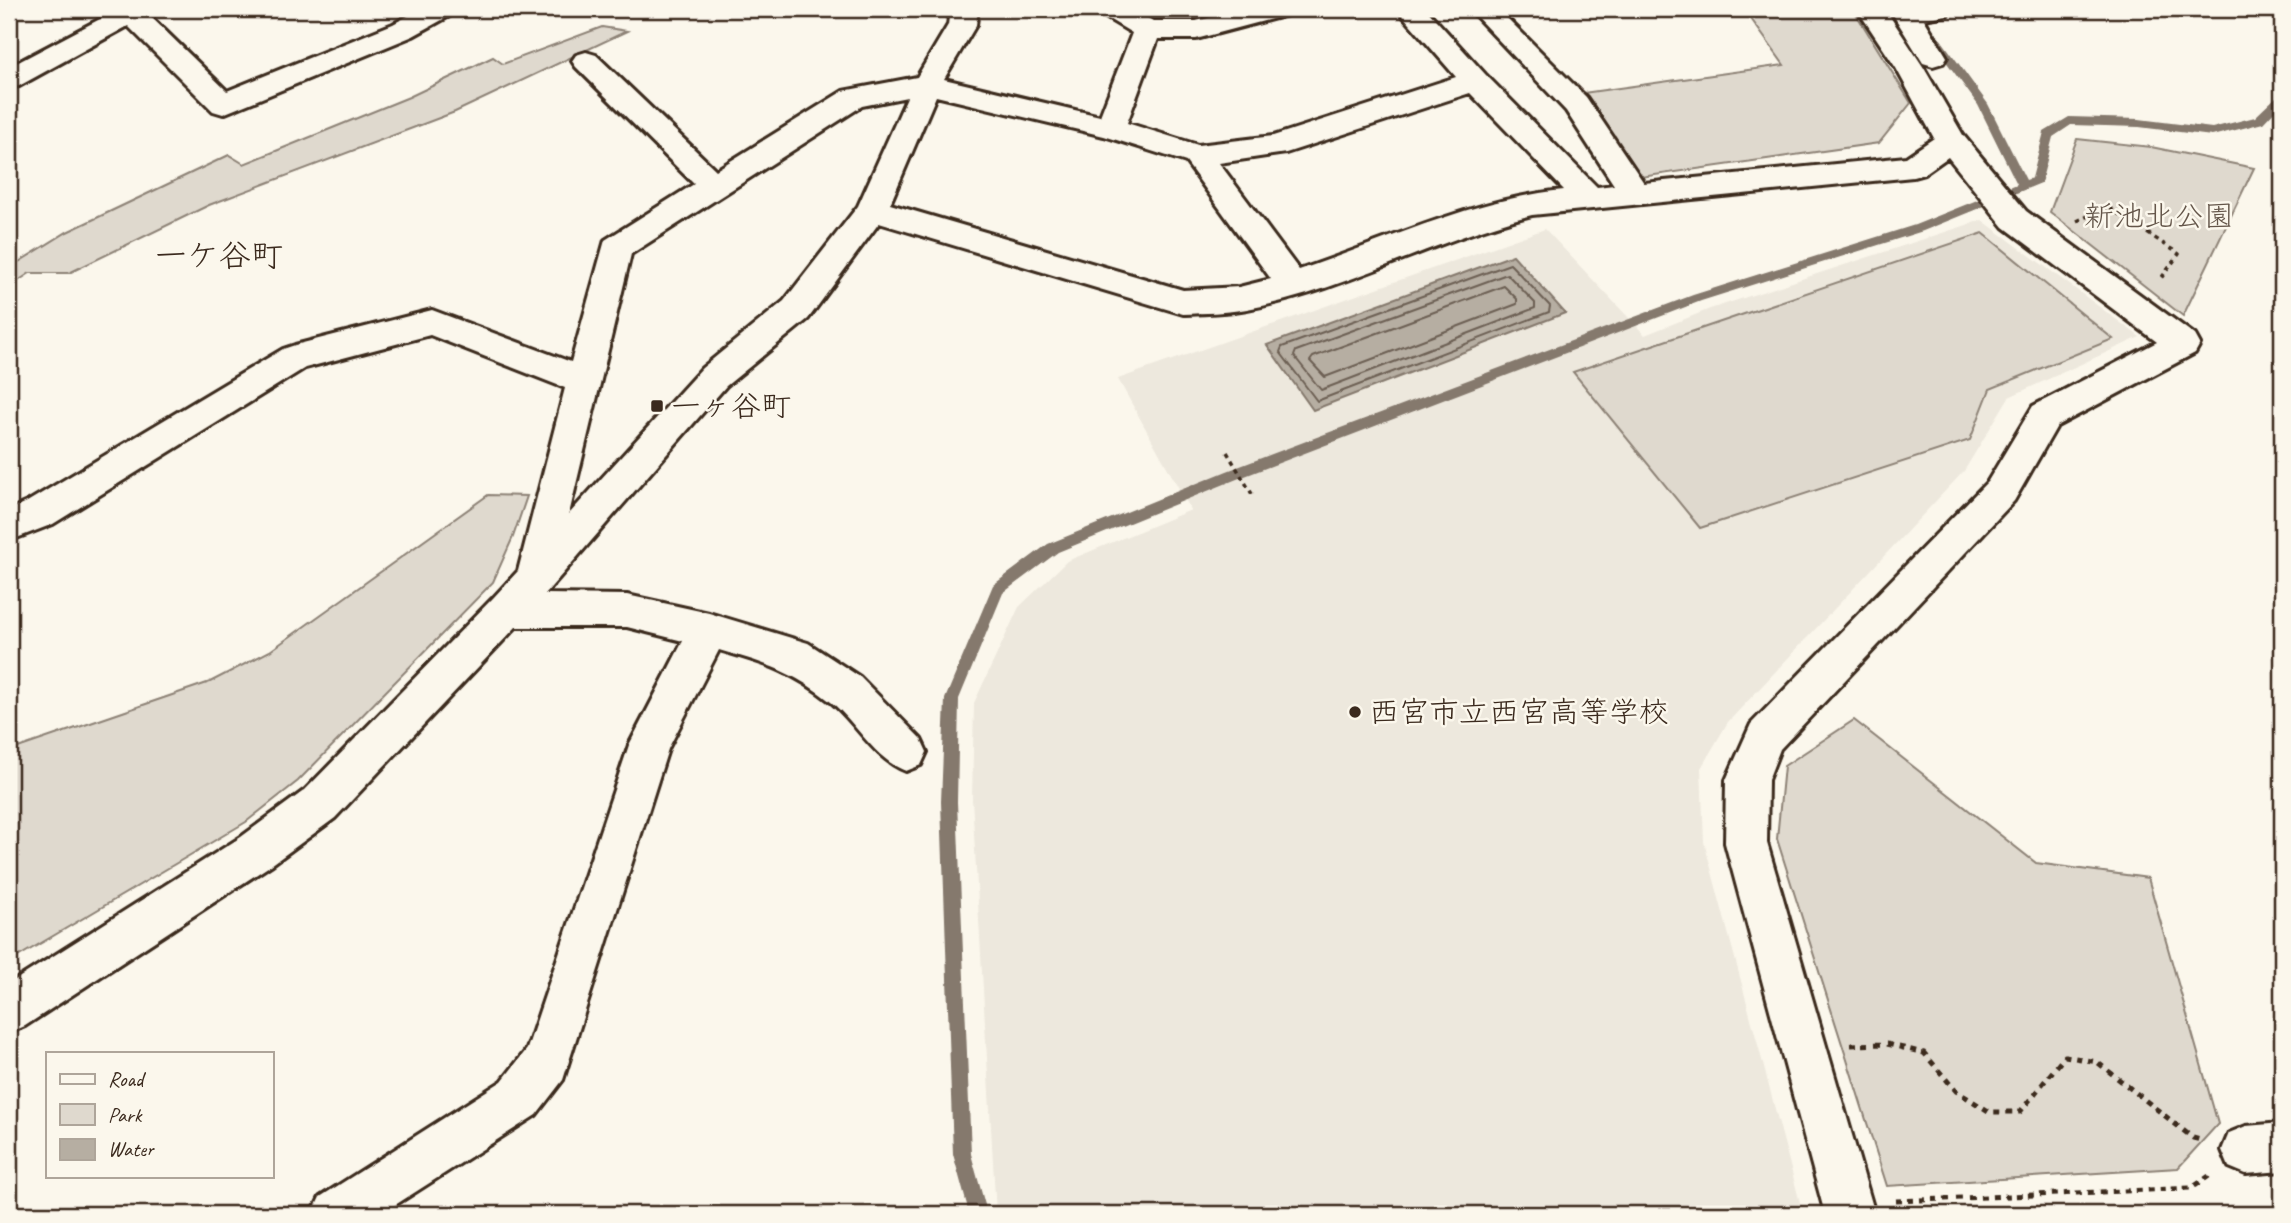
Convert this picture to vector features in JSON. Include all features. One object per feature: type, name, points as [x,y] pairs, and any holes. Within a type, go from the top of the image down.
[{"type":"street","points":[[9,79],[135,11],[223,104],[402,30],[441,9]]},
{"type":"street","points":[[9,1010],[256,851],[320,804],[507,610],[714,377],[796,310],[872,210],[927,84],[961,25],[964,9]]},
{"type":"street","points":[[1112,9],[1147,30],[1196,30],[1277,9]]},
{"type":"street","points":[[1411,9],[1475,81],[1591,199]]},
{"type":"street","points":[[1487,9],[1576,104],[1636,195]]},
{"type":"street","points":[[1848,1209],[1746,843],[1747,780],[1765,737],[2001,491],[2045,416],[2183,344],[2028,228],[1972,168],[1951,141],[1871,9]]},
{"type":"street","points":[[1925,95],[1943,72],[1906,13],[1937,9]]},
{"type":"street","points":[[1110,128],[1147,30]]},
{"type":"street","points":[[586,61],[714,186]]},
{"type":"street","points":[[536,578],[615,248],[853,98],[927,84],[1110,128],[1198,155],[1275,146],[1475,81]]},
{"type":"street","points":[[872,210],[1183,302],[1256,295],[1481,215],[1532,204],[1913,167],[1951,141]]},
{"type":"street","points":[[1198,155],[1291,284]]},
{"type":"street","points":[[9,526],[40,513],[295,358],[432,322],[583,381]]},
{"type":"street","points":[[507,610],[627,611],[709,630],[794,655],[846,690],[906,752]]},
{"type":"street","points":[[337,1214],[519,1098],[546,1063],[649,745],[709,630]]},
{"type":"path","points":[[2028,228],[2108,207],[2179,254],[2138,310]]},
{"type":"path","points":[[1227,452],[1252,494]]},
{"type":"path","points":[[1803,1047],[1887,1044],[1924,1053],[1956,1090],[1990,1112],[2020,1112],[2065,1056],[2096,1062],[2193,1139],[2264,1148]]},
{"type":"path","points":[[1848,1209],[2192,1188],[2264,1148]]},
{"type":"shaded area","name":"西宮市立西宮高等学校","points":[[1982,220],[2140,337],[2009,397],[1964,471],[1728,722],[1701,768],[1704,842],[1803,1214],[996,1214],[972,799],[974,703],[1019,607],[1067,561],[1191,510],[1118,379],[1545,229],[1645,335],[1710,309]]},
{"type":"green space","points":[[1744,9],[1853,9],[1911,103],[1879,143],[1641,177],[1583,93],[1784,65]]},
{"type":"green space","points":[[602,27],[627,31],[455,112],[209,205],[69,273],[30,273],[9,287],[9,268],[67,232],[229,155],[244,164],[409,97],[493,57],[503,64]]},
{"type":"green space","name":"新池北公園","points":[[2077,139],[2151,147],[2254,168],[2183,316],[2050,212]]},
{"type":"green space","points":[[1983,233],[2113,339],[1990,389],[1970,440],[1700,528],[1573,372]]},
{"type":"green space","points":[[488,495],[527,496],[493,582],[298,781],[246,822],[9,962],[9,751],[210,682],[270,651]]},
{"type":"green space","points":[[1854,720],[2036,863],[2148,878],[2218,1124],[2178,1168],[1887,1186],[1777,839],[1784,766]]},
{"type":"water","points":[[1513,255],[1565,313],[1313,410],[1267,345]]},
{"type":"waterway","points":[[1918,9],[1927,28],[1983,104],[2023,185]]},
{"type":"waterway","points":[[976,1214],[962,1154],[949,802],[952,699],[998,589],[1053,548],[1232,475],[1697,298],[1919,228],[2037,180],[2048,135],[2069,121],[2139,123],[2212,132],[2259,120],[2280,99]]},
{"type":"place","name":"一ヶ谷町","points":[[657,406]]},
{"type":"place","name":"西宮市立西宮高等学校","points":[[1355,712]]},
{"type":"district","name":"一ケ谷町","points":[[219,255]]}]
